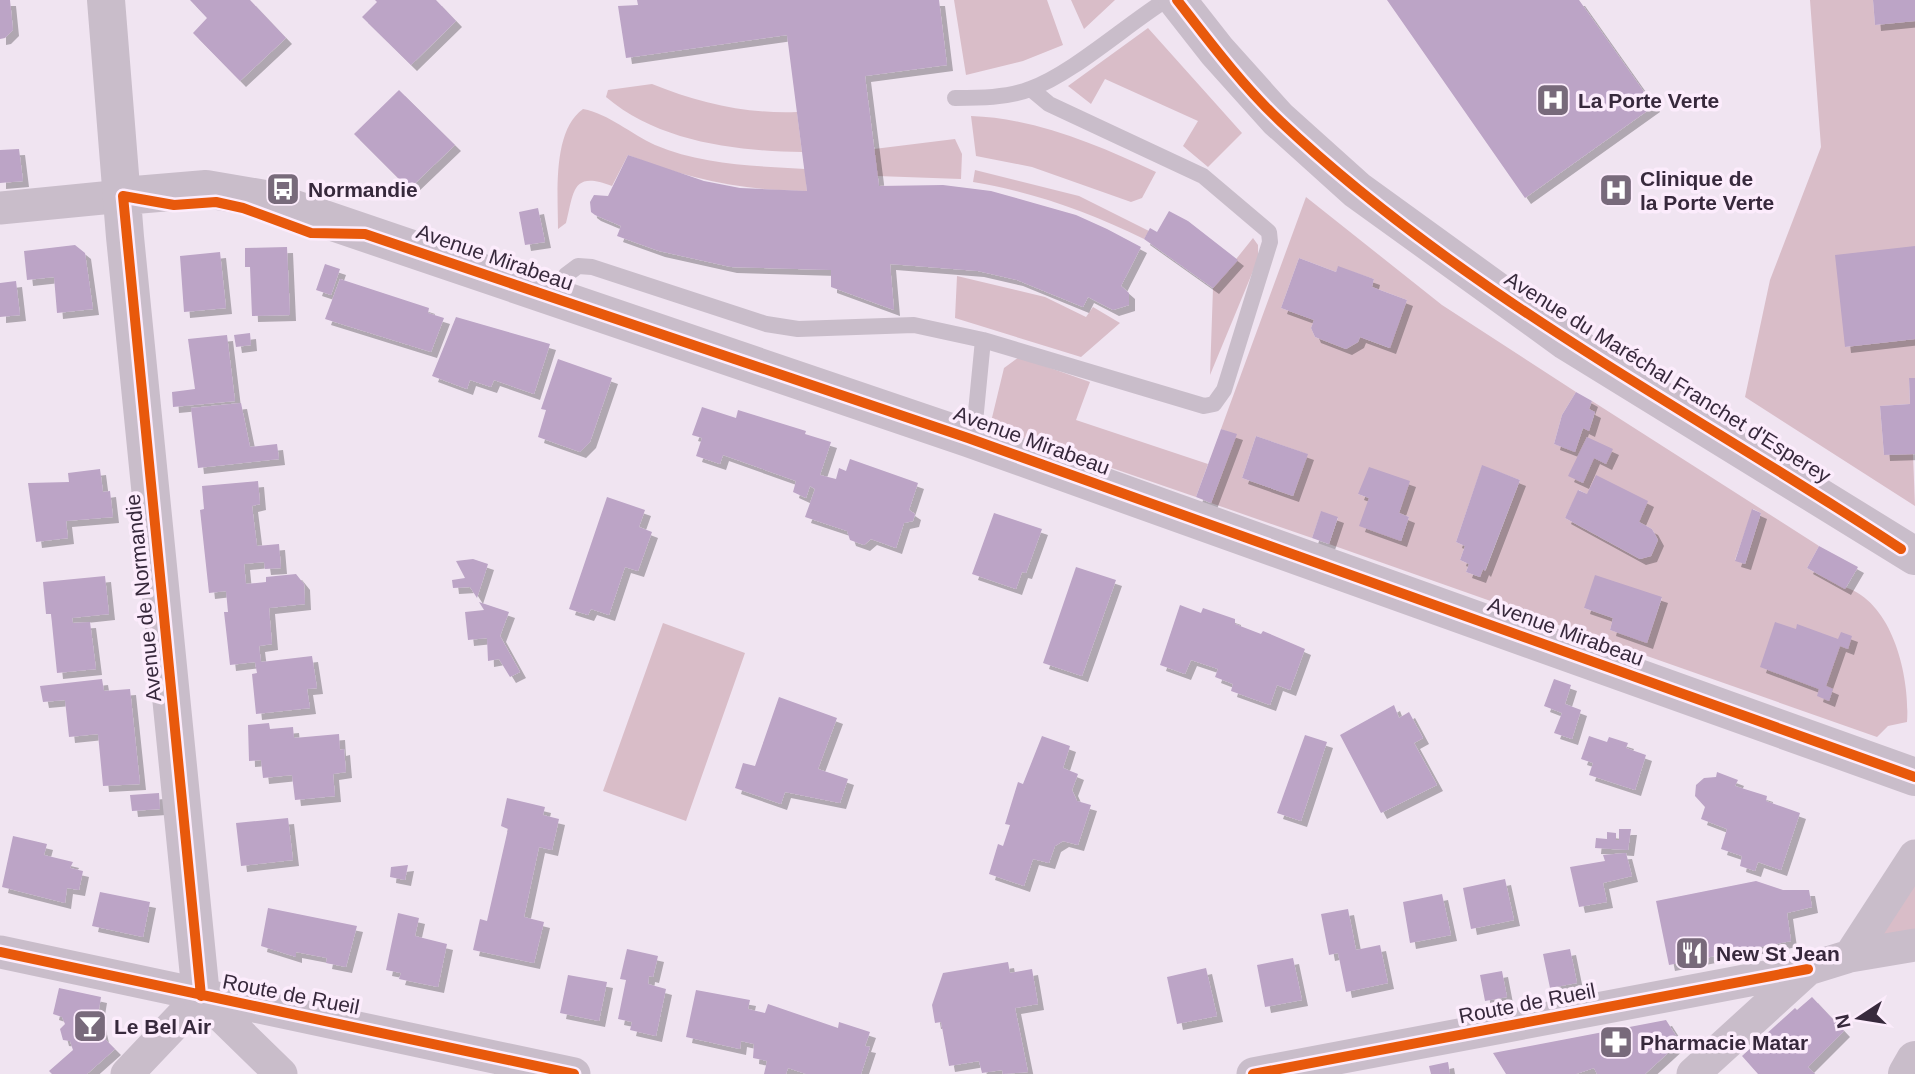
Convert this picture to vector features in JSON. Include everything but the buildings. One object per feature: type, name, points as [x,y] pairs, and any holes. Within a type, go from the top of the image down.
[{"type":"street","name":"Avenue de Normandie","points":[[106,0],[201,996]]},
{"type":"street","name":"Avenue du Maréchal Franchet d'Esperey","points":[[1177,0],[1217,51],[1278,119],[1367,197],[1556,334],[1824,498],[1910,561]]},
{"type":"street","name":"Avenue Mirabeau","points":[[123,196],[206,188],[255,197],[968,438],[1915,777]]},
{"type":"street","points":[[0,208],[123,196]]},
{"type":"street","points":[[1850,956],[1915,856]]},
{"type":"street","name":"Route de Rueil","points":[[1253,1074],[1808,969],[1850,956],[1915,946]]},
{"type":"street","name":"Route de Rueil","points":[[0,952],[574,1074]]},
{"type":"street","points":[[1693,1074],[1808,969]]},
{"type":"street","points":[[131,1070],[201,996],[281,1074]]},
{"type":"street","points":[[1907,1074],[1915,1060]]},
{"type":"lane","points":[[955,98],[996,96],[1031,89],[1081,60],[1166,0]]},
{"type":"lane","points":[[557,298],[566,275],[578,266],[592,267],[766,324],[798,329],[914,325],[983,340],[1204,406],[1214,404],[1224,390],[1270,242],[1269,232],[1263,224],[1203,176],[1049,104],[1031,89]]},
{"type":"lane","points":[[968,438],[975,422],[983,340]]},
{"type":"shaded area","points":[[954,0],[1047,0],[1063,45],[1023,61],[966,75]]},
{"type":"shaded area","points":[[1071,0],[1115,0],[1084,29]]},
{"type":"shaded area","points":[[1810,0],[1873,0],[1875,25],[1915,21],[1915,246],[1845,347],[1915,339],[1915,378],[1909,378],[1910,404],[1880,406],[1884,455],[1913,454],[1915,506],[1745,397],[1770,280],[1821,147]]},
{"type":"shaded area","points":[[1148,28],[1242,133],[1208,167],[1183,146],[1198,121],[1105,79],[1091,104],[1068,86]]},
{"type":"shaded area","points":[[652,84],[723,106],[797,112],[802,152],[725,146],[674,134],[627,112],[606,97],[608,90]]},
{"type":"shaded area","points":[[583,109],[611,120],[655,145],[691,157],[805,169],[807,191],[761,189],[716,182],[672,171],[628,155],[612,186],[589,181],[577,187],[566,223],[558,229],[561,147],[573,119]]},
{"type":"shaded area","points":[[971,116],[1042,127],[1112,152],[1156,172],[1142,198],[1131,202],[1032,167],[976,156]]},
{"type":"shaded area","points":[[955,139],[962,154],[961,179],[877,176],[874,149]]},
{"type":"shaded area","points":[[975,170],[1079,196],[1149,231],[1144,239],[1061,204],[1018,191],[973,182]]},
{"type":"shaded area","points":[[1306,197],[1442,305],[1576,392],[1562,415],[1554,444],[1575,451],[1583,428],[1589,430],[1595,413],[1589,409],[1592,401],[1819,546],[1807,568],[1865,598],[1889,628],[1906,686],[1907,722],[1888,726],[1877,737],[1329,544],[1338,518],[1321,512],[1312,538],[1211,503],[1236,435],[1221,429]],"holes":[[[1299,258],[1336,272],[1338,267],[1374,279],[1372,287],[1407,300],[1389,348],[1360,337],[1358,342],[1346,349],[1315,337],[1311,328],[1314,320],[1281,308]],[[1256,436],[1307,454],[1293,496],[1242,478]],[[1482,466],[1520,480],[1486,570],[1483,569],[1480,577],[1466,572],[1469,564],[1460,560],[1465,546],[1456,542]],[[1409,481],[1399,513],[1409,517],[1401,541],[1369,498],[1358,494]],[[1579,490],[1652,529],[1658,540],[1651,556],[1640,559],[1565,518]],[[1753,509],[1761,513],[1745,564],[1735,560]],[[1662,598],[1647,642],[1610,630],[1613,618],[1584,608]]]},
{"type":"shaded area","points":[[1253,238],[1258,245],[1258,259],[1210,375],[1213,288]]},
{"type":"shaded area","points":[[957,276],[1045,297],[1086,317],[1093,307],[1120,323],[1081,357],[955,318]]},
{"type":"shaded area","points":[[1019,357],[1090,382],[1076,420],[1208,464],[1196,497],[990,426],[1004,368]]},
{"type":"shaded area","points":[[663,623],[745,653],[686,821],[603,791]]},
{"type":"shaded area","points":[[1915,882],[1915,937],[1875,933]]},
{"type":"cycle path","points":[[1177,0],[1239,78],[1280,121],[1351,184],[1425,242],[1581,348],[1901,549]]},
{"type":"cycle path","points":[[201,996],[123,196],[174,205],[216,202],[243,208],[311,233],[365,234],[968,438],[1915,777]]},
{"type":"cycle path","points":[[0,952],[574,1074]]},
{"type":"cycle path","points":[[1253,1074],[1808,969]]},
{"type":"place","name":"La Porte Verte","points":[[1553,100]]},
{"type":"place","name":"Normandie","points":[[283,189]]},
{"type":"place","name":"Clinique de la Porte Verte","points":[[1616,190]]},
{"type":"place","name":"New St Jean","points":[[1692,953]]},
{"type":"place","name":"Le Bel Air","points":[[90,1026]]},
{"type":"place","name":"Pharmacie Matar","points":[[1616,1042]]}]
